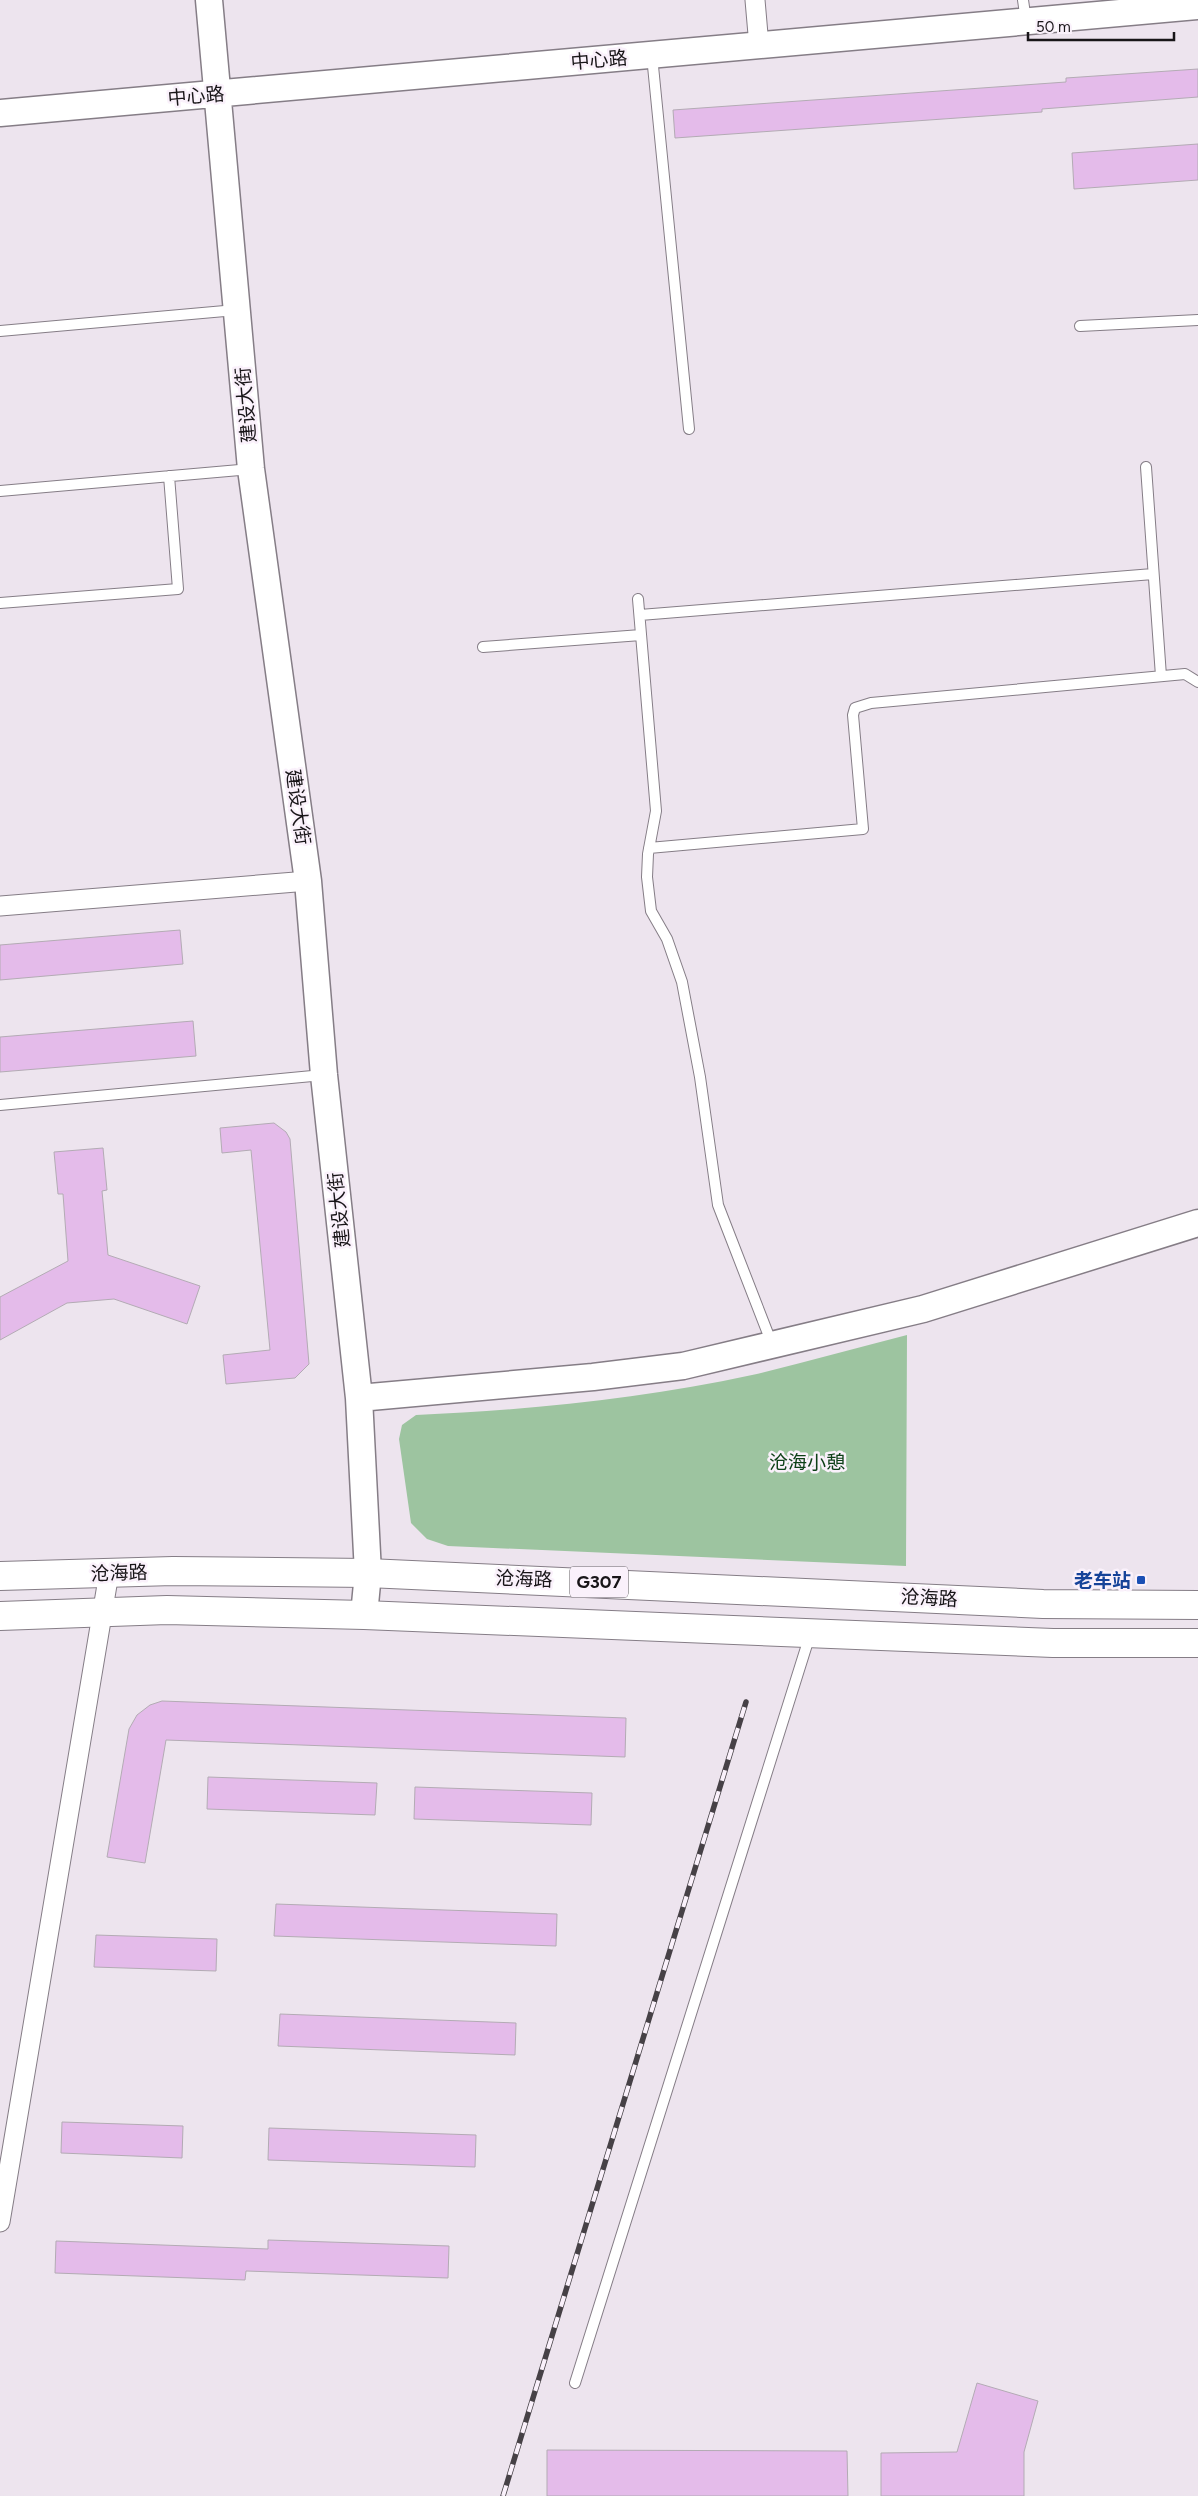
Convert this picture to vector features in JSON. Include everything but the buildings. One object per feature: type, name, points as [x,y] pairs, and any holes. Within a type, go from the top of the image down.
[{"type":"main road","name":"沧海路","points":[[0,1576],[109,1573],[368,1573],[1043,1604],[1198,1606]]},
{"type":"main road","name":"沧海路","points":[[0,1616],[104,1610],[167,1610],[364,1615],[1053,1643],[1198,1643]]},
{"type":"street","name":"建设大街","points":[[209,0],[252,469],[308,881],[324,1075],[359,1398],[368,1573],[364,1615]]},
{"type":"street","points":[[755,0],[759,46]]},
{"type":"street","name":"中心路","points":[[0,113],[759,46],[1024,11],[1198,6]]},
{"type":"street","points":[[0,906],[308,881]]},
{"type":"street","points":[[359,1398],[620,1374],[683,1366],[923,1309],[1198,1222]]},
{"type":"street","points":[[0,2222],[109,1573]]},
{"type":"lane","points":[[652,55],[689,430]]},
{"type":"lane","points":[[0,331],[237,310]]},
{"type":"lane","points":[[1080,326],[1198,320]]},
{"type":"lane","points":[[1146,467],[1161,676]]},
{"type":"lane","points":[[0,491],[252,469]]},
{"type":"lane","points":[[0,603],[178,589],[169,476]]},
{"type":"lane","points":[[640,615],[1154,574]]},
{"type":"lane","points":[[638,599],[656,811],[646,877],[651,911],[667,939],[682,982],[700,1077],[718,1205],[772,1346]]},
{"type":"lane","points":[[483,647],[641,635]]},
{"type":"lane","points":[[649,848],[863,829],[854,715],[855,708],[863,705],[1185,674],[1198,682]]},
{"type":"lane","points":[[0,1105],[324,1075]]},
{"type":"lane","points":[[575,2383],[810,1634]]},
{"type":"green space","name":"沧海小憩","points":[[907,1335],[906,1566],[448,1546],[427,1539],[411,1523],[399,1439],[402,1425],[416,1415],[543,1406],[669,1391],[791,1366]]},
{"type":"railway","points":[[503,2496],[746,1702]]},
{"type":"place","name":"老车站","points":[[1141,1580]]}]
